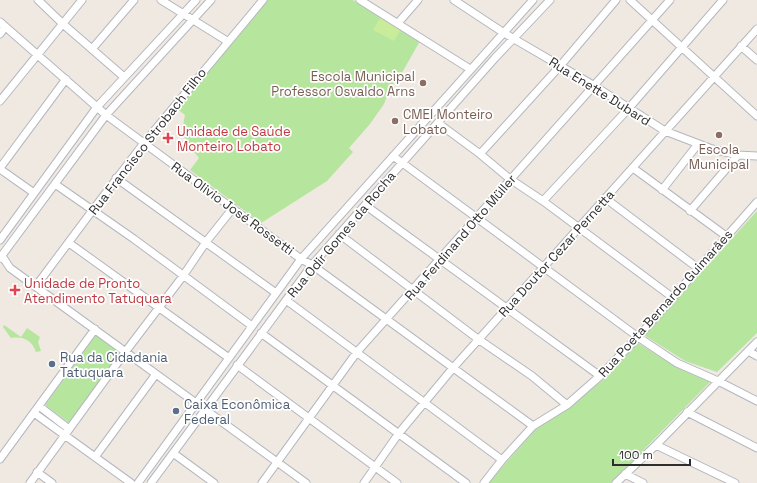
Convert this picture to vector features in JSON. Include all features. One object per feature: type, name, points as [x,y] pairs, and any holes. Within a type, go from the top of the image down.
[{"type":"street","points":[[38,0],[63,24],[124,77]]},
{"type":"street","points":[[0,101],[82,0]]},
{"type":"street","points":[[92,49],[134,0]]},
{"type":"street","points":[[161,0],[227,42]]},
{"type":"street","points":[[0,240],[97,106],[184,15],[196,0]]},
{"type":"street","points":[[211,0],[106,115],[1,257],[10,268],[306,483]]},
{"type":"street","name":"Rua Francisco Strobach Filho","points":[[36,286],[116,178],[262,0]]},
{"type":"street","points":[[360,0],[470,70]]},
{"type":"street","points":[[398,23],[418,0]]},
{"type":"street","name":"Rua Enette Dubard","points":[[454,0],[504,33],[593,85],[665,131],[712,150],[738,155],[757,156]]},
{"type":"street","points":[[464,7],[470,0]]},
{"type":"street","name":"Rua Odir Gomes da Rocha","points":[[138,483],[301,258],[533,0]]},
{"type":"street","name":"Rua Odir Gomes da Rocha","points":[[151,483],[312,265],[495,58],[550,0]]},
{"type":"street","points":[[480,154],[560,66],[616,0]]},
{"type":"street","points":[[630,0],[757,116]]},
{"type":"street","name":"Rua Ferdinand Otto Müller","points":[[262,483],[356,353],[670,0]]},
{"type":"street","points":[[543,201],[629,108],[723,0]]},
{"type":"street","points":[[0,34],[3,24]]},
{"type":"street","name":"Rua Olivio José Rossetti","points":[[3,24],[106,115],[533,426]]},
{"type":"street","name":"Rua Doutor Cezar Pernetta","points":[[364,483],[399,433],[452,368],[757,29]]},
{"type":"street","points":[[742,46],[757,60]]},
{"type":"street","points":[[34,193],[0,168],[66,79]]},
{"type":"street","points":[[438,123],[480,154],[510,179],[543,201],[672,297]]},
{"type":"street","points":[[662,190],[698,144]]},
{"type":"street","points":[[690,211],[738,155]]},
{"type":"street","points":[[393,156],[638,337],[678,363],[757,401]]},
{"type":"street","points":[[633,168],[726,236]]},
{"type":"street","points":[[116,178],[276,292]]},
{"type":"street","points":[[55,184],[134,239],[252,326]]},
{"type":"street","points":[[605,198],[699,269]]},
{"type":"street","name":"Rua Poeta Bernardo Guimarães","points":[[484,483],[502,460],[533,426],[566,405],[600,376],[638,337],[757,202]]},
{"type":"street","points":[[365,205],[600,376]]},
{"type":"street","points":[[30,483],[126,351],[183,276],[206,242],[233,208]]},
{"type":"street","points":[[15,220],[21,221],[24,226]]},
{"type":"street","points":[[339,234],[478,339],[532,376],[566,405]]},
{"type":"street","points":[[68,243],[160,307],[229,358]]},
{"type":"street","points":[[286,300],[502,460]]},
{"type":"street","points":[[0,459],[96,329]]},
{"type":"street","points":[[261,333],[466,483]]},
{"type":"street","points":[[616,483],[656,445],[757,342]]},
{"type":"street","points":[[748,351],[757,356]]},
{"type":"street","points":[[237,365],[376,466],[397,483]]},
{"type":"street","points":[[95,457],[156,374]]},
{"type":"street","points":[[39,406],[69,429]]},
{"type":"street","points":[[687,412],[757,448]]},
{"type":"street","points":[[34,413],[64,436],[132,483]]},
{"type":"street","points":[[656,445],[734,483]]},
{"type":"street","points":[[173,453],[214,483]]},
{"type":"street","points":[[37,472],[52,483]]},
{"type":"street","points":[[625,474],[643,483]]},
{"type":"green space","points":[[266,0],[353,0],[420,41],[399,78],[390,88],[384,104],[370,124],[349,148],[353,152],[327,181],[261,223],[190,170],[199,158],[185,139],[183,129],[185,115],[176,108]]},
{"type":"green space","points":[[380,18],[401,29],[394,41],[373,30]]},
{"type":"green space","points":[[757,211],[757,333],[717,372],[685,361],[644,335]]},
{"type":"green space","points":[[4,325],[21,337],[27,328],[40,337],[38,342],[41,351],[36,352],[32,344],[23,338],[11,338],[3,327]]},
{"type":"green space","points":[[96,335],[120,353],[69,423],[45,405]]},
{"type":"green space","points":[[638,343],[676,367],[710,382],[611,483],[488,483],[536,429],[569,407],[604,379]]},
{"type":"place","name":"Escola Municipal Professor Osvaldo Arns","points":[[423,83]]},
{"type":"place","name":"CMEI Monteiro Lobato","points":[[395,121]]},
{"type":"place","name":"Escola Municipal","points":[[719,135]]},
{"type":"place","name":"Unidade de Saúde Monteiro Lobato","points":[[168,138]]},
{"type":"place","name":"Unidade de Pronto Atendimento Tatuquara","points":[[15,290]]},
{"type":"place","name":"Rua da Cidadania Tatuquara","points":[[52,364]]},
{"type":"place","name":"Caixa Econômica Federal","points":[[176,411]]}]
